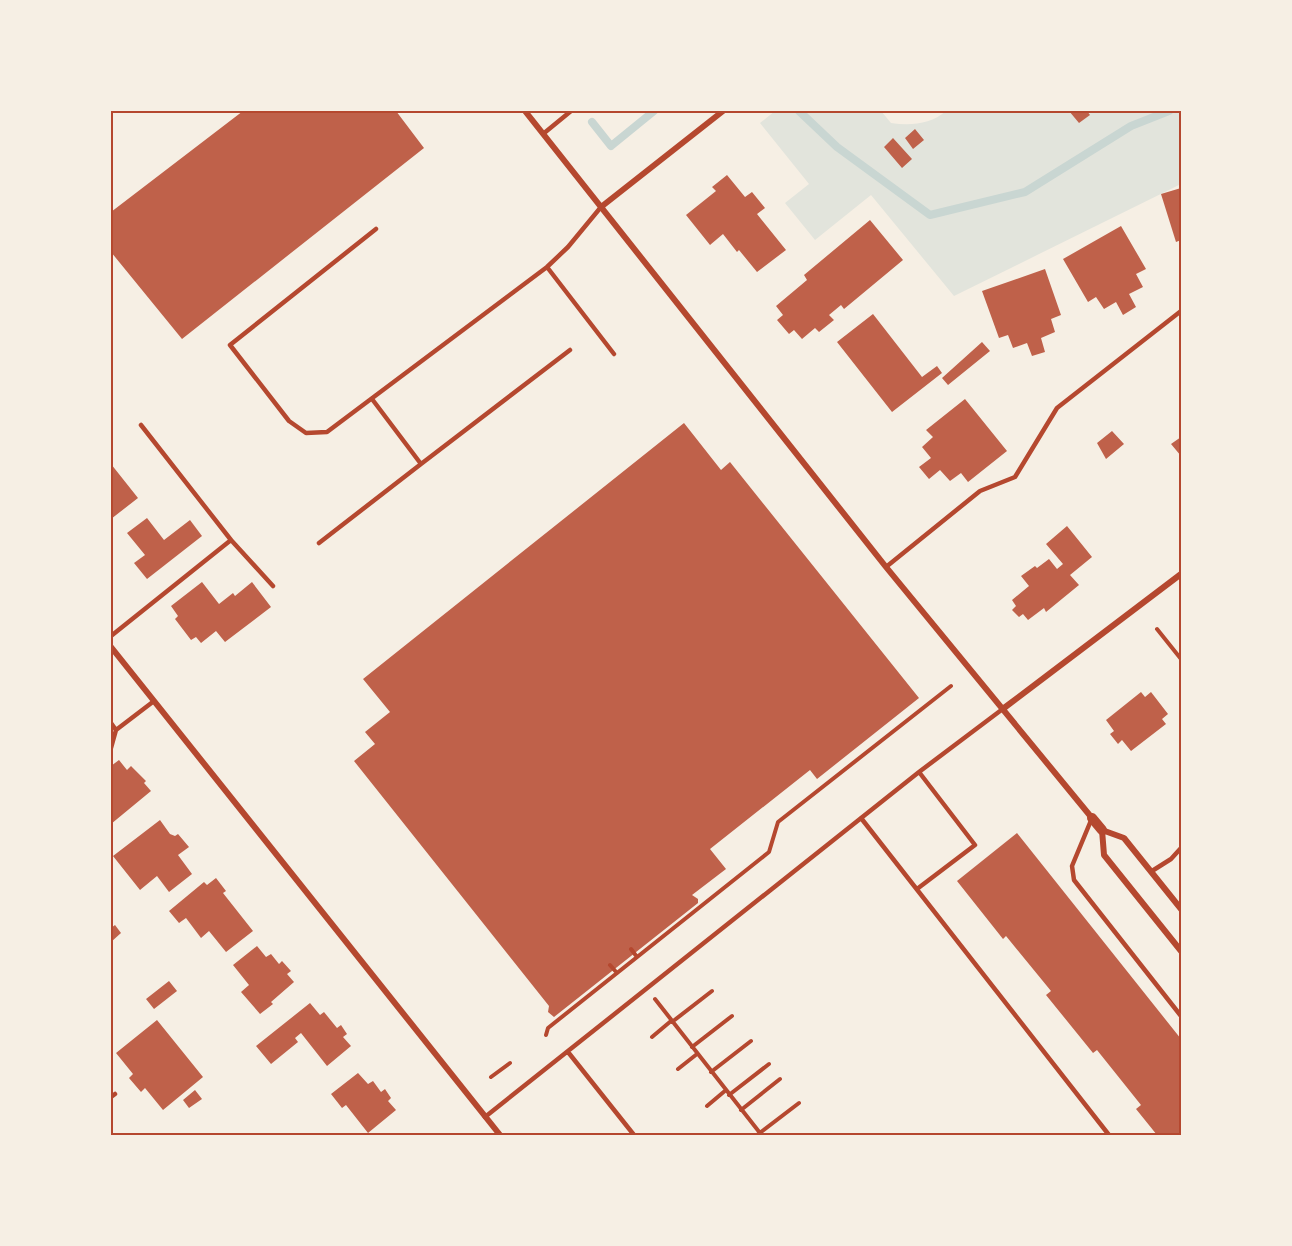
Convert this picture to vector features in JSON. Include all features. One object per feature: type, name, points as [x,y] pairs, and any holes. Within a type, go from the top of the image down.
[{"type":"street","points":[[525,111],[886,567],[1092,818],[1102,830],[1124,838],[1181,909]]},
{"type":"street","points":[[601,207],[723,111]]},
{"type":"street","points":[[1004,708],[1181,575]]},
{"type":"street","points":[[111,647],[500,1135]]},
{"type":"street","points":[[1102,830],[1104,855],[1181,951]]},
{"type":"lane","points":[[543,134],[571,111]]},
{"type":"lane","points":[[376,229],[230,345],[289,421],[306,433],[327,432],[547,267],[568,247],[601,207]]},
{"type":"lane","points":[[547,267],[614,354]]},
{"type":"lane","points":[[886,567],[980,491],[1015,477],[1057,408],[1181,311]]},
{"type":"lane","points":[[319,543],[570,350]]},
{"type":"lane","points":[[372,399],[421,464]]},
{"type":"lane","points":[[141,425],[231,540],[273,586]]},
{"type":"lane","points":[[111,636],[231,540]]},
{"type":"lane","points":[[111,748],[116,730],[154,701]]},
{"type":"lane","points":[[485,1117],[861,818],[1004,708]]},
{"type":"lane","points":[[111,723],[116,730]]},
{"type":"lane","points":[[917,890],[975,845],[920,772]]},
{"type":"lane","points":[[861,818],[1109,1135]]},
{"type":"lane","points":[[1092,818],[1072,866],[1074,880],[1180,1013]]},
{"type":"lane","points":[[1152,871],[1171,859],[1181,848]]},
{"type":"lane","points":[[568,1052],[634,1135]]},
{"type":"path","points":[[1157,629],[1181,658]]},
{"type":"path","points":[[546,1035],[548,1028],[769,852],[778,822],[951,686]]},
{"type":"path","points":[[631,949],[637,957]]},
{"type":"path","points":[[610,965],[616,973]]},
{"type":"path","points":[[646,989],[759,1134],[799,1103]]},
{"type":"path","points":[[652,1037],[712,991]]},
{"type":"path","points":[[692,1047],[732,1016]]},
{"type":"path","points":[[711,1072],[750,1041]]},
{"type":"path","points":[[678,1069],[697,1054]]},
{"type":"path","points":[[491,1077],[510,1063]]},
{"type":"path","points":[[729,1095],[769,1064]]},
{"type":"path","points":[[741,1110],[780,1079]]},
{"type":"path","points":[[706,1106],[726,1090]]},
{"type":"shaded area","points":[[775,111],[881,111],[891,123],[906,124],[934,119],[946,111],[1181,111],[1181,184],[954,296],[871,195],[815,240],[785,203],[809,184],[760,123]]},
{"type":"building","points":[[243,111],[396,111],[424,148],[182,339],[111,252],[111,212]]},
{"type":"building","points":[[1069,111],[1087,111],[1090,115],[1079,123]]},
{"type":"building","points":[[915,129],[924,140],[913,149],[905,138]]},
{"type":"building","points":[[893,138],[912,159],[902,168],[884,147]]},
{"type":"building","points":[[727,175],[745,197],[752,192],[765,208],[757,214],[786,250],[757,272],[723,234],[710,245],[686,215],[716,191],[712,187]]},
{"type":"building","points":[[1181,188],[1181,240],[1176,242],[1161,194]]},
{"type":"building","points":[[870,220],[903,260],[844,309],[841,305],[829,315],[834,320],[819,332],[815,328],[802,339],[794,330],[789,334],[777,320],[783,315],[776,306],[807,280],[804,275]]},
{"type":"building","points":[[1121,226],[1146,269],[1136,274],[1143,287],[1129,294],[1136,307],[1123,315],[1116,302],[1104,309],[1096,297],[1088,302],[1063,259]]},
{"type":"building","points":[[1045,269],[1061,315],[1051,319],[1055,332],[1041,338],[1045,352],[1032,356],[1027,343],[1013,348],[1008,335],[999,338],[982,291]]},
{"type":"building","points":[[873,314],[922,377],[937,366],[942,373],[892,412],[837,342]]},
{"type":"building","points":[[982,342],[990,351],[948,385],[942,378]]},
{"type":"building","points":[[965,399],[1007,451],[968,482],[961,473],[950,481],[940,470],[929,479],[919,467],[931,458],[922,447],[933,437],[926,430]]},
{"type":"building","points":[[684,423],[721,470],[730,462],[919,698],[817,779],[810,770],[710,849],[726,869],[692,895],[698,899],[698,903],[554,1017],[548,1012],[549,1006],[354,761],[375,744],[365,732],[390,712],[363,679]]},
{"type":"building","points":[[1112,431],[1124,444],[1106,459],[1097,443]]},
{"type":"building","points":[[1181,437],[1181,456],[1171,444]]},
{"type":"building","points":[[111,464],[138,498],[111,519]]},
{"type":"building","points":[[147,518],[164,540],[190,520],[202,536],[147,579],[134,563],[145,555],[127,533]]},
{"type":"building","points":[[1067,526],[1092,557],[1070,575],[1079,585],[1046,612],[1044,608],[1028,620],[1023,614],[1019,617],[1012,610],[1016,606],[1012,600],[1029,586],[1021,576],[1049,559],[1057,569],[1063,564],[1046,544]]},
{"type":"building","points":[[202,582],[219,604],[233,593],[235,596],[252,582],[271,607],[225,642],[216,631],[201,643],[196,637],[191,640],[175,619],[178,616],[171,606]]},
{"type":"building","points":[[1141,692],[1145,697],[1151,692],[1168,714],[1162,719],[1166,724],[1131,751],[1122,740],[1118,744],[1110,734],[1114,731],[1106,720]]},
{"type":"building","points":[[119,760],[127,770],[131,766],[146,781],[144,783],[151,791],[111,824],[111,766]]},
{"type":"building","points":[[160,820],[170,834],[175,836],[178,834],[189,847],[178,855],[192,874],[169,892],[157,876],[140,890],[113,856]]},
{"type":"building","points":[[1017,833],[1181,1039],[1181,1135],[1157,1135],[1136,1109],[1141,1105],[1097,1050],[1093,1053],[1046,995],[1051,991],[1006,936],[1003,939],[957,881]]},
{"type":"building","points":[[216,878],[226,891],[223,893],[253,931],[226,952],[209,931],[201,938],[186,918],[179,923],[169,911],[204,882],[207,885]]},
{"type":"building","points":[[115,925],[121,933],[111,942],[111,928]]},
{"type":"building","points":[[257,946],[266,957],[271,954],[279,964],[282,961],[291,971],[287,974],[294,982],[260,1014],[241,992],[249,985],[233,965]]},
{"type":"building","points":[[169,981],[177,991],[154,1009],[146,999]]},
{"type":"building","points":[[310,1003],[320,1015],[324,1012],[337,1028],[341,1025],[347,1034],[343,1037],[351,1046],[327,1066],[301,1033],[295,1038],[298,1042],[271,1064],[256,1046]]},
{"type":"building","points":[[157,1020],[203,1077],[163,1110],[145,1088],[141,1092],[129,1078],[133,1074],[116,1053]]},
{"type":"building","points":[[358,1073],[368,1084],[373,1081],[381,1092],[385,1089],[391,1098],[388,1101],[396,1110],[368,1133],[346,1105],[342,1108],[331,1094]]},
{"type":"building","points":[[195,1090],[202,1099],[189,1108],[183,1100]]},
{"type":"waterway","points":[[592,122],[611,146],[654,111]]},
{"type":"waterway","points":[[799,111],[837,147],[930,215],[1025,192],[1131,126],[1169,111]]}]
